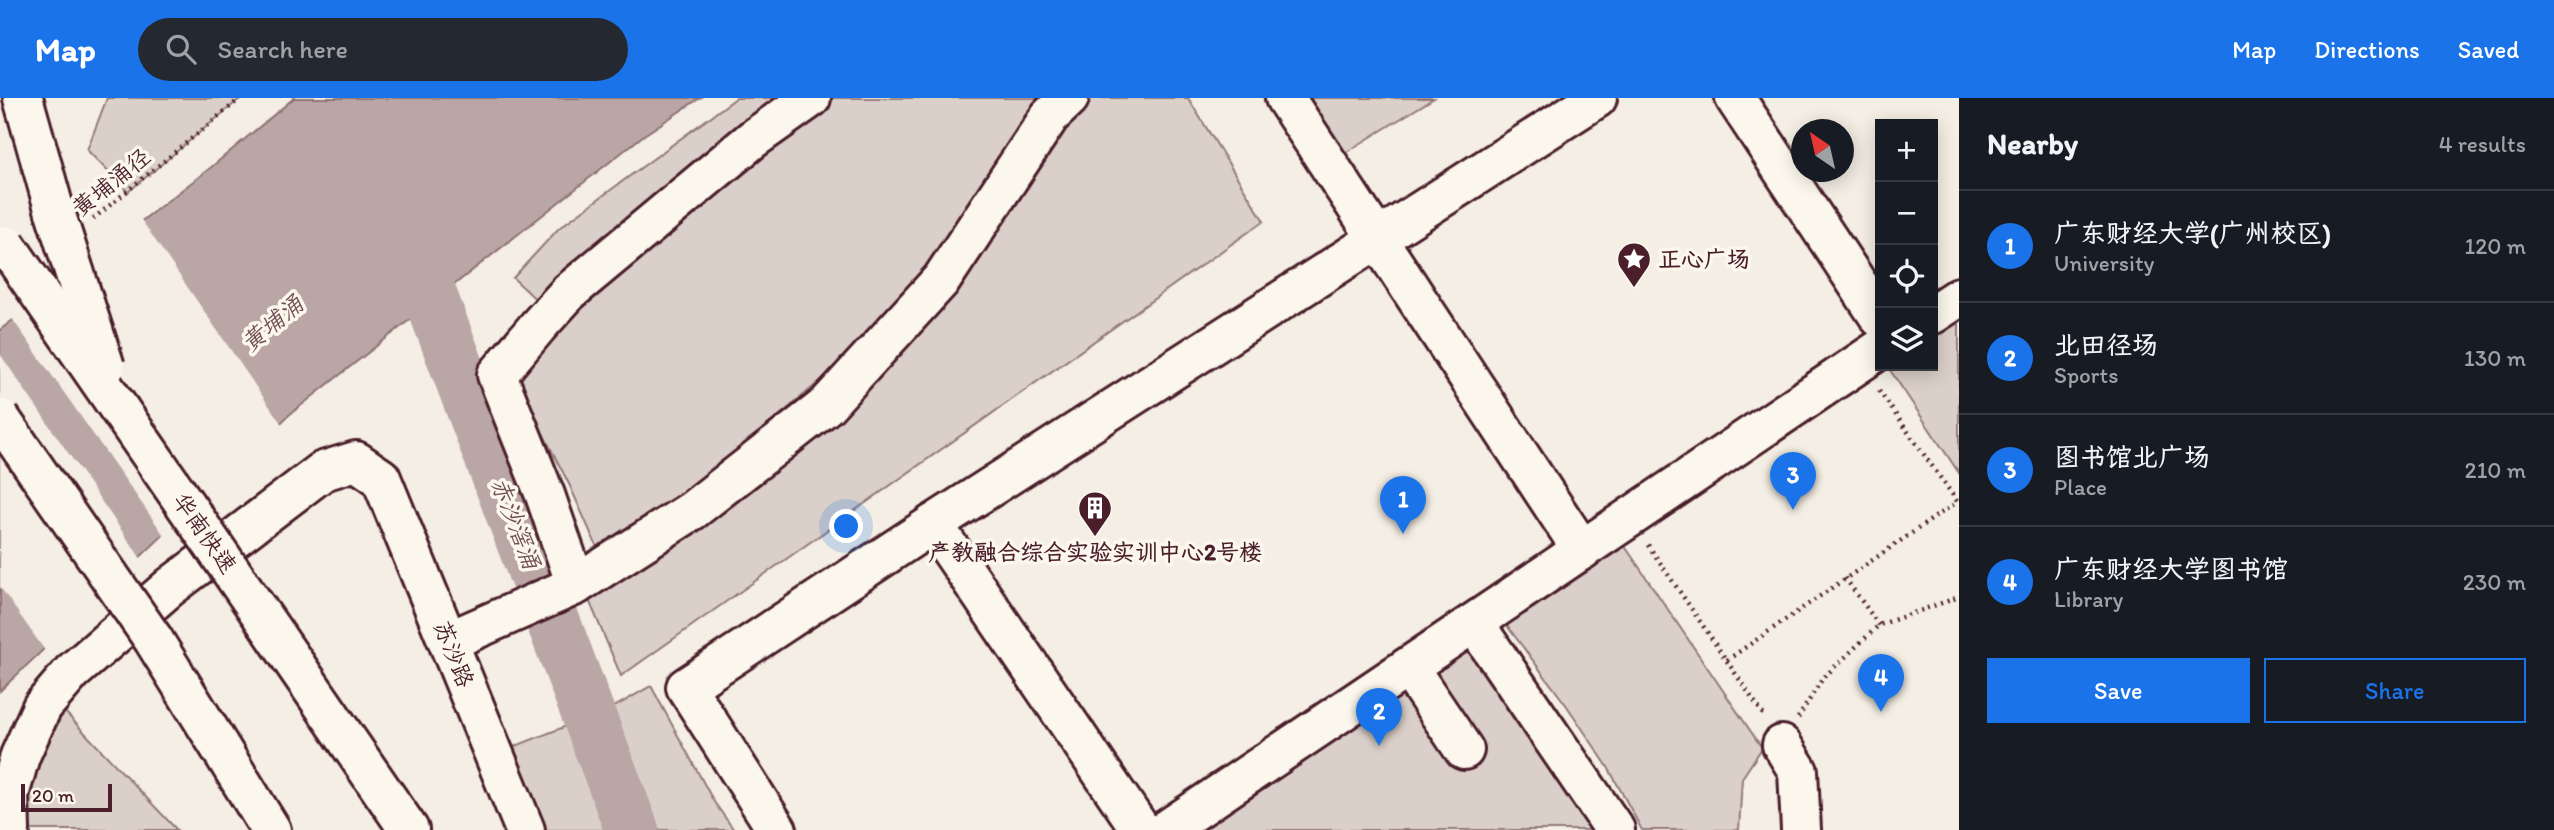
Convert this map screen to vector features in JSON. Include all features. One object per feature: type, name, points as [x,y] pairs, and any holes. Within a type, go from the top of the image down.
[{"type":"main road","points":[[23,98],[71,218],[117,406]]},
{"type":"main road","points":[[576,585],[545,495],[497,375],[569,292],[753,139],[811,98]]},
{"type":"main road","points":[[449,641],[576,585],[694,510],[826,406],[942,279],[1050,116],[1069,98]]},
{"type":"main road","points":[[1285,98],[1582,551]]},
{"type":"main road","points":[[777,830],[686,687],[933,524],[1597,98]]},
{"type":"main road","points":[[1735,98],[1875,310]]},
{"type":"main road","name":"华南快速","points":[[3,240],[409,830]]},
{"type":"main road","points":[[1938,311],[1959,297]]},
{"type":"main road","points":[[1166,830],[1870,356]]},
{"type":"main road","points":[[0,418],[153,639],[271,830]]},
{"type":"main road","points":[[0,436],[34,467]]},
{"type":"main road","name":"苏沙路","points":[[10,830],[9,795],[20,756],[41,707],[72,672],[170,587],[323,471],[356,461],[381,478],[525,830]]},
{"type":"main road","points":[[933,524],[1140,830]]},
{"type":"main road","points":[[1474,623],[1615,830]]},
{"type":"main road","points":[[1408,667],[1464,750]]},
{"type":"main road","points":[[1782,745],[1798,771],[1801,830]]},
{"type":"path","name":"黄埔涌径","points":[[71,218],[242,98]]},
{"type":"path","points":[[1727,660],[1958,503],[1870,356]]},
{"type":"path","points":[[1630,518],[1782,745]]},
{"type":"path","points":[[1844,578],[1879,625],[1959,597]]},
{"type":"shaded area","points":[[107,98],[241,98],[128,192],[87,150]]},
{"type":"shaded area","points":[[736,98],[786,98],[544,307],[513,278],[559,228]]},
{"type":"shaded area","points":[[822,98],[1060,98],[888,323],[698,485],[601,556],[570,486],[517,383],[544,343],[579,302]]},
{"type":"shaded area","points":[[1089,98],[1188,98],[1264,221],[621,676],[589,600],[836,407],[1062,121]]},
{"type":"shaded area","points":[[1310,98],[1434,98],[1345,153]]},
{"type":"shaded area","points":[[1959,320],[1959,473],[1891,371],[1938,371],[1938,335]]},
{"type":"shaded area","points":[[1620,539],[1762,748],[1742,778],[1739,830],[1642,830],[1608,767],[1567,706],[1502,619]]},
{"type":"shaded area","points":[[1464,651],[1472,654],[1591,830],[1197,830],[1400,693],[1404,694],[1447,761],[1464,750],[1434,672]]},
{"type":"shaded area","points":[[651,686],[714,802],[734,830],[655,830],[604,713]]},
{"type":"shaded area","points":[[64,711],[177,830],[19,830],[15,807]]},
{"type":"shaded area","points":[[574,723],[617,830],[541,830],[513,747]]},
{"type":"water","name":"黄埔涌","points":[[294,98],[700,98],[644,135],[289,415],[0,691],[0,330],[209,169]]},
{"type":"pier","points":[[140,218],[283,426],[166,538],[11,317]]},
{"type":"pier","points":[[0,354],[142,560],[46,652],[0,587]]},
{"type":"waterway","name":"赤沙滘涌","points":[[407,234],[632,830]]},
{"type":"place","name":"正心广场","points":[[1634,289]]},
{"type":"place","name":"图书馆北广场","points":[[1793,510]]},
{"type":"place","name":"广东财经大学(广州校区)","points":[[1403,534]]},
{"type":"place","name":"产教融合综合实验实训中心2号楼","points":[[1095,538]]},
{"type":"place","name":"广东财经大学图书馆","points":[[1881,712]]},
{"type":"place","name":"北田径场","points":[[1379,746]]}]
